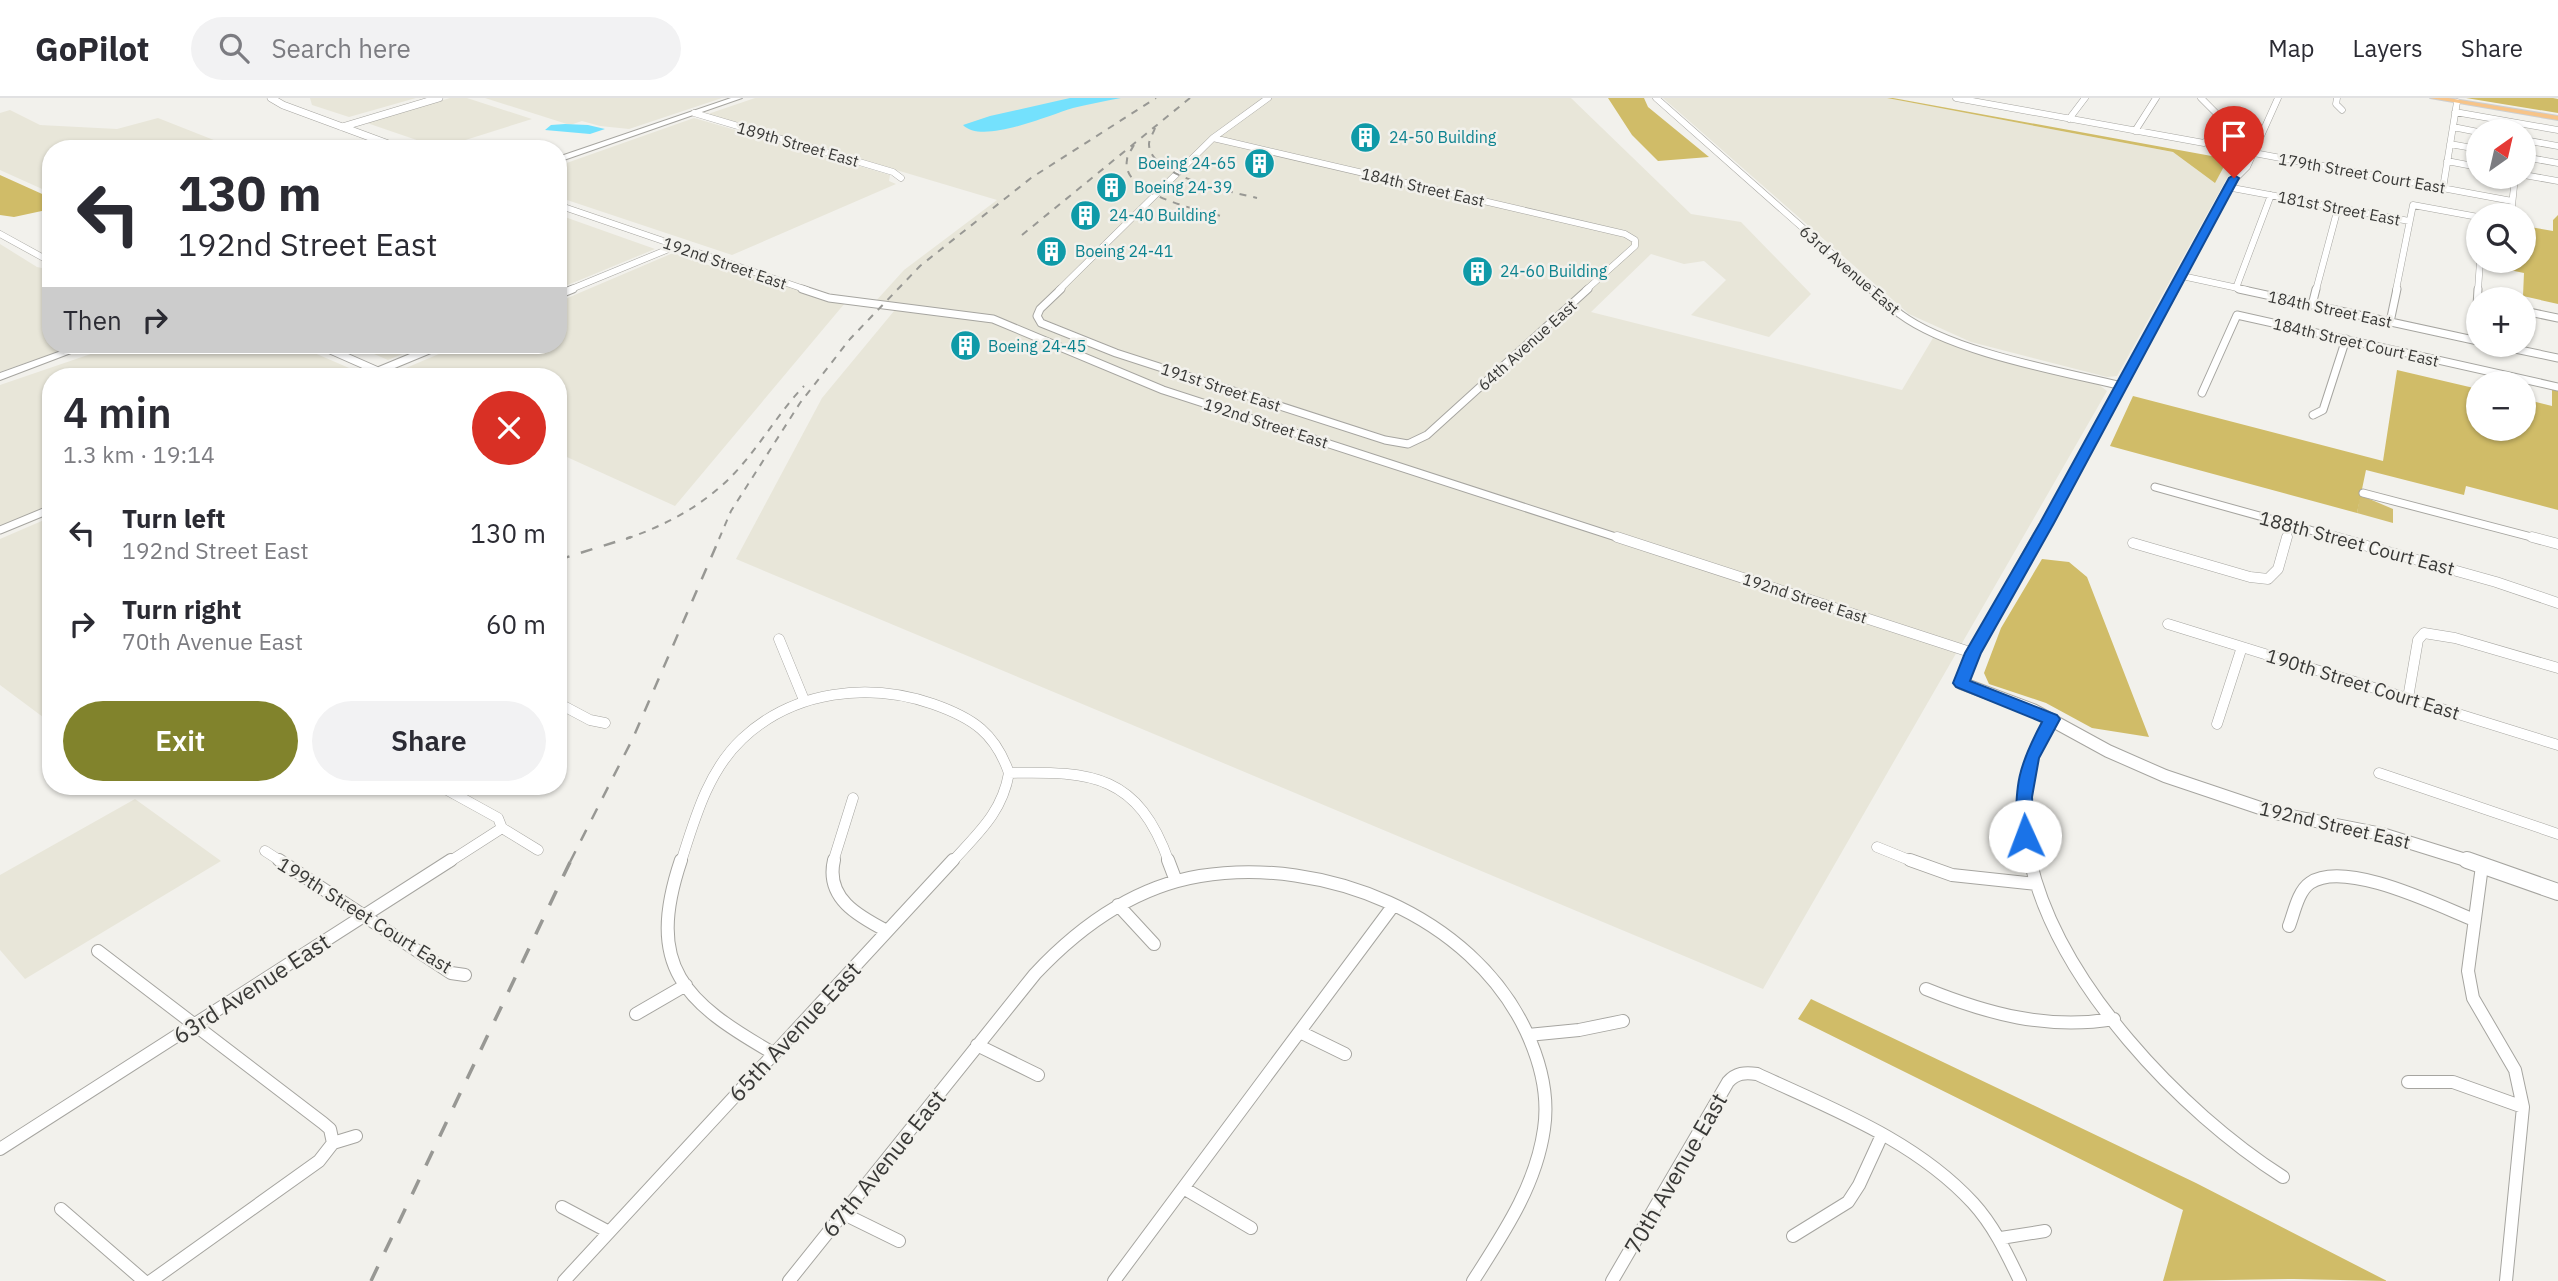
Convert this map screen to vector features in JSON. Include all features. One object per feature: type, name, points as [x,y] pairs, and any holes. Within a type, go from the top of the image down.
[{"type":"main road","points":[[567,157],[737,98]]},
{"type":"main road","points":[[2434,98],[2556,117]]},
{"type":"main road","points":[[0,377],[63,354]]},
{"type":"street","points":[[271,98],[282,105],[377,140]]},
{"type":"street","points":[[342,127],[439,98]]},
{"type":"street","points":[[1213,138],[1268,98]]},
{"type":"street","name":"63rd Avenue East","points":[[1656,98],[1901,315],[1944,336],[1978,348],[2122,386]]},
{"type":"street","points":[[1956,98],[2204,143],[2211,137],[2221,118],[2201,98]]},
{"type":"street","points":[[2005,108],[2014,98]]},
{"type":"street","points":[[2069,119],[2085,98]]},
{"type":"street","points":[[2135,131],[2156,98]]},
{"type":"street","points":[[1961,683],[1973,653],[2182,276],[2227,187],[2247,167],[2278,98]]},
{"type":"street","points":[[2337,98],[2336,104],[2342,110]]},
{"type":"street","points":[[2443,188],[2455,112],[2453,100]]},
{"type":"street","points":[[2455,112],[2558,130]]},
{"type":"street","name":"189th Street East","points":[[694,113],[893,172],[901,178]]},
{"type":"street","points":[[2549,128],[2556,117]]},
{"type":"street","points":[[2453,127],[2466,130]]},
{"type":"street","name":"184th Street East","points":[[1213,138],[1625,234],[1633,239]]},
{"type":"street","name":"191st Street East","points":[[1213,138],[1040,309],[1037,316],[1039,320],[1045,325],[1116,353],[1385,440],[1408,444]]},
{"type":"street","points":[[2536,142],[2558,146]]},
{"type":"street","points":[[2450,144],[2466,147]]},
{"type":"street","name":"179th Street Court East","points":[[2254,153],[2512,201]]},
{"type":"street","points":[[2536,159],[2558,163]]},
{"type":"street","points":[[2447,161],[2466,165]]},
{"type":"street","points":[[2536,177],[2558,181]]},
{"type":"street","name":"181st Street East","points":[[2227,187],[2409,221]]},
{"type":"street","points":[[2512,201],[2514,189]]},
{"type":"street","points":[[2236,288],[2271,195]]},
{"type":"street","points":[[2390,322],[2413,205],[2466,215]]},
{"type":"street","name":"192nd Street East","points":[[567,208],[830,298],[993,319],[1163,390],[1973,653]]},
{"type":"street","points":[[2312,305],[2338,208]]},
{"type":"street","points":[[0,234],[42,257]]},
{"type":"street","name":"64th Avenue East","points":[[1408,444],[1427,435],[1599,279],[1635,246],[1636,241],[1633,239]]},
{"type":"street","points":[[567,291],[676,246]]},
{"type":"street","name":"184th Street East","points":[[2182,276],[2466,338]]},
{"type":"street","points":[[2536,313],[2558,318]]},
{"type":"street","name":"184th Street Court East","points":[[2202,393],[2236,315],[2558,387]]},
{"type":"street","points":[[2313,415],[2323,410],[2346,339]]},
{"type":"street","points":[[2536,353],[2558,358]]},
{"type":"street","points":[[339,354],[371,368]]},
{"type":"street","points":[[385,368],[419,354]]},
{"type":"street","name":"188th Street Court East","points":[[2155,487],[2496,582],[2558,603]]},
{"type":"street","points":[[2363,493],[2558,544]]},
{"type":"street","points":[[0,530],[42,513]]},
{"type":"street","points":[[2133,543],[2263,579],[2272,578],[2277,573],[2290,525]]},
{"type":"street","name":"190th Street Court East","points":[[2168,624],[2558,745]]},
{"type":"street","points":[[2408,698],[2418,640],[2424,634],[2455,638],[2558,668]]},
{"type":"street","points":[[779,639],[804,700]]},
{"type":"street","points":[[2217,724],[2242,647]]},
{"type":"street","name":"192nd Street East","points":[[1961,683],[2052,719],[2138,764],[2250,805],[2293,817],[2382,834],[2558,892]]},
{"type":"street","points":[[773,1053],[713,1016],[677,975],[670,957],[666,915],[684,853],[720,764],[745,736],[772,717],[804,700],[864,692],[904,695],[970,721],[989,734],[1003,752],[1009,773],[1071,774],[1105,782],[1127,794],[1147,814],[1176,881]]},
{"type":"street","points":[[567,708],[590,720],[605,723]]},
{"type":"street","points":[[2052,719],[2031,758],[2024,797],[2025,836],[2036,884],[2054,928],[2073,961],[2114,1019],[2168,1081],[2212,1124],[2258,1163],[2283,1177]]},
{"type":"street","name":"65th Avenue East","points":[[564,1281],[986,825],[1005,795],[1009,773]]},
{"type":"street","points":[[2379,774],[2558,834]]},
{"type":"street","points":[[456,795],[498,818],[502,828],[538,850]]},
{"type":"street","points":[[853,798],[851,816],[832,866],[833,886],[844,904],[887,931]]},
{"type":"street","name":"63rd Avenue East","points":[[0,1149],[502,828]]},
{"type":"street","points":[[1877,847],[1931,869],[1952,874],[2036,884]]},
{"type":"street","name":"199th Street Court East","points":[[265,851],[451,973],[465,975]]},
{"type":"street","points":[[2482,866],[2468,971],[2473,998],[2515,1070],[2523,1107],[2506,1281]]},
{"type":"street","name":"67th Avenue East","points":[[789,1281],[1055,951],[1080,929],[1118,905],[1176,881],[1230,873],[1285,875],[1348,889],[1393,906],[1443,933],[1489,972],[1511,1000],[1538,1059],[1544,1090],[1544,1127],[1527,1193],[1473,1281]]},
{"type":"street","points":[[2288,926],[2303,892],[2312,882],[2335,876],[2375,883],[2474,920]]},
{"type":"street","points":[[1118,905],[1154,944]]},
{"type":"street","points":[[1114,1281],[1393,906]]},
{"type":"street","points":[[98,951],[323,1123],[330,1129],[332,1143]]},
{"type":"street","points":[[636,1014],[686,985]]},
{"type":"street","points":[[1926,989],[1984,1012],[2014,1020],[2057,1026],[2114,1019]]},
{"type":"street","points":[[1528,1035],[1579,1030],[1623,1021]]},
{"type":"street","points":[[1300,1032],[1345,1054]]},
{"type":"street","points":[[977,1045],[1038,1074]]},
{"type":"street","name":"70th Avenue East","points":[[1612,1281],[1733,1076],[1743,1072],[1757,1074],[1882,1135]]},
{"type":"street","points":[[2408,1082],[2430,1078],[2447,1079],[2469,1084],[2523,1107]]},
{"type":"street","points":[[1793,1236],[1841,1208],[1852,1197],[1882,1135],[1908,1148],[1941,1171],[1971,1199],[2001,1238],[2020,1281]]},
{"type":"street","points":[[151,1281],[319,1161],[332,1143],[356,1136]]},
{"type":"street","points":[[1185,1189],[1251,1228]]},
{"type":"street","points":[[562,1206],[609,1231]]},
{"type":"street","points":[[61,1209],[144,1281]]},
{"type":"street","points":[[842,1213],[899,1241]]},
{"type":"street","points":[[2001,1238],[2045,1231]]},
{"type":"shaded area","points":[[310,98],[416,98],[349,117],[312,105]]},
{"type":"shaded area","points":[[450,98],[467,98],[532,119],[465,140],[417,140],[367,123]]},
{"type":"shaded area","points":[[485,98],[722,98],[629,129],[582,121],[570,125]]},
{"type":"shaded area","points":[[755,98],[1571,98],[1691,214],[1741,222],[1811,294],[1769,337],[1691,315],[1726,280],[1704,261],[1684,264],[1651,254],[1591,312],[1902,390],[1933,338],[1982,354],[2098,384],[2107,391],[1763,989],[736,559],[822,398],[899,305],[875,302],[904,270],[997,200],[708,114]]},
{"type":"shaded area","points":[[1608,98],[1644,98],[1648,107],[1709,157],[1658,161],[1632,135]]},
{"type":"shaded area","points":[[1663,98],[1887,98],[2241,165],[2227,178],[2117,376],[2107,377],[1971,342],[1909,314]]},
{"type":"shaded area","points":[[1887,98],[2228,159],[2215,183],[2173,152]]},
{"type":"shaded area","points":[[2466,98],[2553,98],[2558,99],[2558,113]]},
{"type":"shaded area","points":[[10,110],[40,125],[117,129],[158,118],[214,140],[42,140],[42,189],[0,170],[0,113]]},
{"type":"shaded area","points":[[694,118],[890,175],[889,181],[896,184],[732,255],[567,200],[567,163]]},
{"type":"shaded area","points":[[0,175],[42,194],[42,211],[14,217],[0,215]]},
{"type":"shaded area","points":[[2558,215],[2558,304],[2536,299],[2536,287],[2523,287],[2524,273],[2536,273],[2536,228],[2553,231],[2553,220]]},
{"type":"shaded area","points":[[567,218],[655,249],[567,285]]},
{"type":"shaded area","points":[[0,244],[42,268],[42,354],[51,354],[0,372]]},
{"type":"shaded area","points":[[673,253],[723,270],[740,268],[845,303],[675,506],[567,457],[567,368],[406,368],[439,354],[567,354],[567,298]]},
{"type":"shaded area","points":[[91,354],[317,354],[349,368],[50,368]]},
{"type":"shaded area","points":[[374,354],[402,354],[388,360]]},
{"type":"shaded area","points":[[2397,370],[2466,386],[2466,441],[2536,441],[2536,402],[2552,406],[2552,388],[2558,389],[2558,510],[2466,486],[2464,495],[2366,470],[2357,513],[2110,446],[2133,396],[2383,461]]},
{"type":"shaded area","points":[[42,371],[42,513],[0,530],[0,385]]},
{"type":"shaded area","points":[[2360,495],[2393,509],[2393,523],[2357,513]]},
{"type":"shaded area","points":[[42,521],[42,716],[0,685],[0,539]]},
{"type":"shaded area","points":[[2042,559],[2069,562],[2087,577],[2149,737],[2092,728],[2046,703],[1989,684],[1984,673],[2001,628]]},
{"type":"shaded area","points":[[135,799],[221,861],[25,979],[0,950],[0,875]]},
{"type":"shaded area","points":[[1811,999],[2196,1183],[2387,1281],[2163,1281],[2183,1210],[1798,1019]]},
{"type":"water","points":[[1070,98],[1121,98],[1073,108],[1000,130],[985,132],[963,125],[990,116]]},
{"type":"water","points":[[551,125],[605,129],[590,134],[545,130]]},
{"type":"railway","points":[[719,539],[731,511],[800,403],[850,339],[920,266],[1031,178],[1156,98]]},
{"type":"railway","points":[[1022,235],[1190,98]]},
{"type":"railway","points":[[1155,128],[1149,144],[1153,156],[1162,166],[1194,181],[1257,198]]},
{"type":"railway","points":[[1134,145],[1127,160],[1128,172],[1136,182],[1165,199],[1225,217]]},
{"type":"railway","points":[[631,537],[673,519],[716,491],[748,457],[804,386]]},
{"type":"railway","points":[[567,557],[631,537]]},
{"type":"railway","points":[[626,539],[631,537]]},
{"type":"railway","points":[[571,860],[633,738],[720,537]]},
{"type":"railway","points":[[371,1281],[571,860]]},
{"type":"place","name":"24-50 Building","points":[[1366,137]]},
{"type":"place","name":"Boeing 24-65","points":[[1259,163]]},
{"type":"place","name":"Boeing 24-39","points":[[1111,187]]},
{"type":"place","name":"24-40 Building","points":[[1086,215]]},
{"type":"place","name":"Boeing 24-41","points":[[1052,251]]},
{"type":"place","name":"24-60 Building","points":[[1477,271]]},
{"type":"place","name":"Boeing 24-45","points":[[965,346]]},
{"type":"route","points":[[2025,836],[2024,797],[2031,758],[2045,727],[2052,719],[1961,683],[1973,653],[2047,523],[2234,178]]}]
